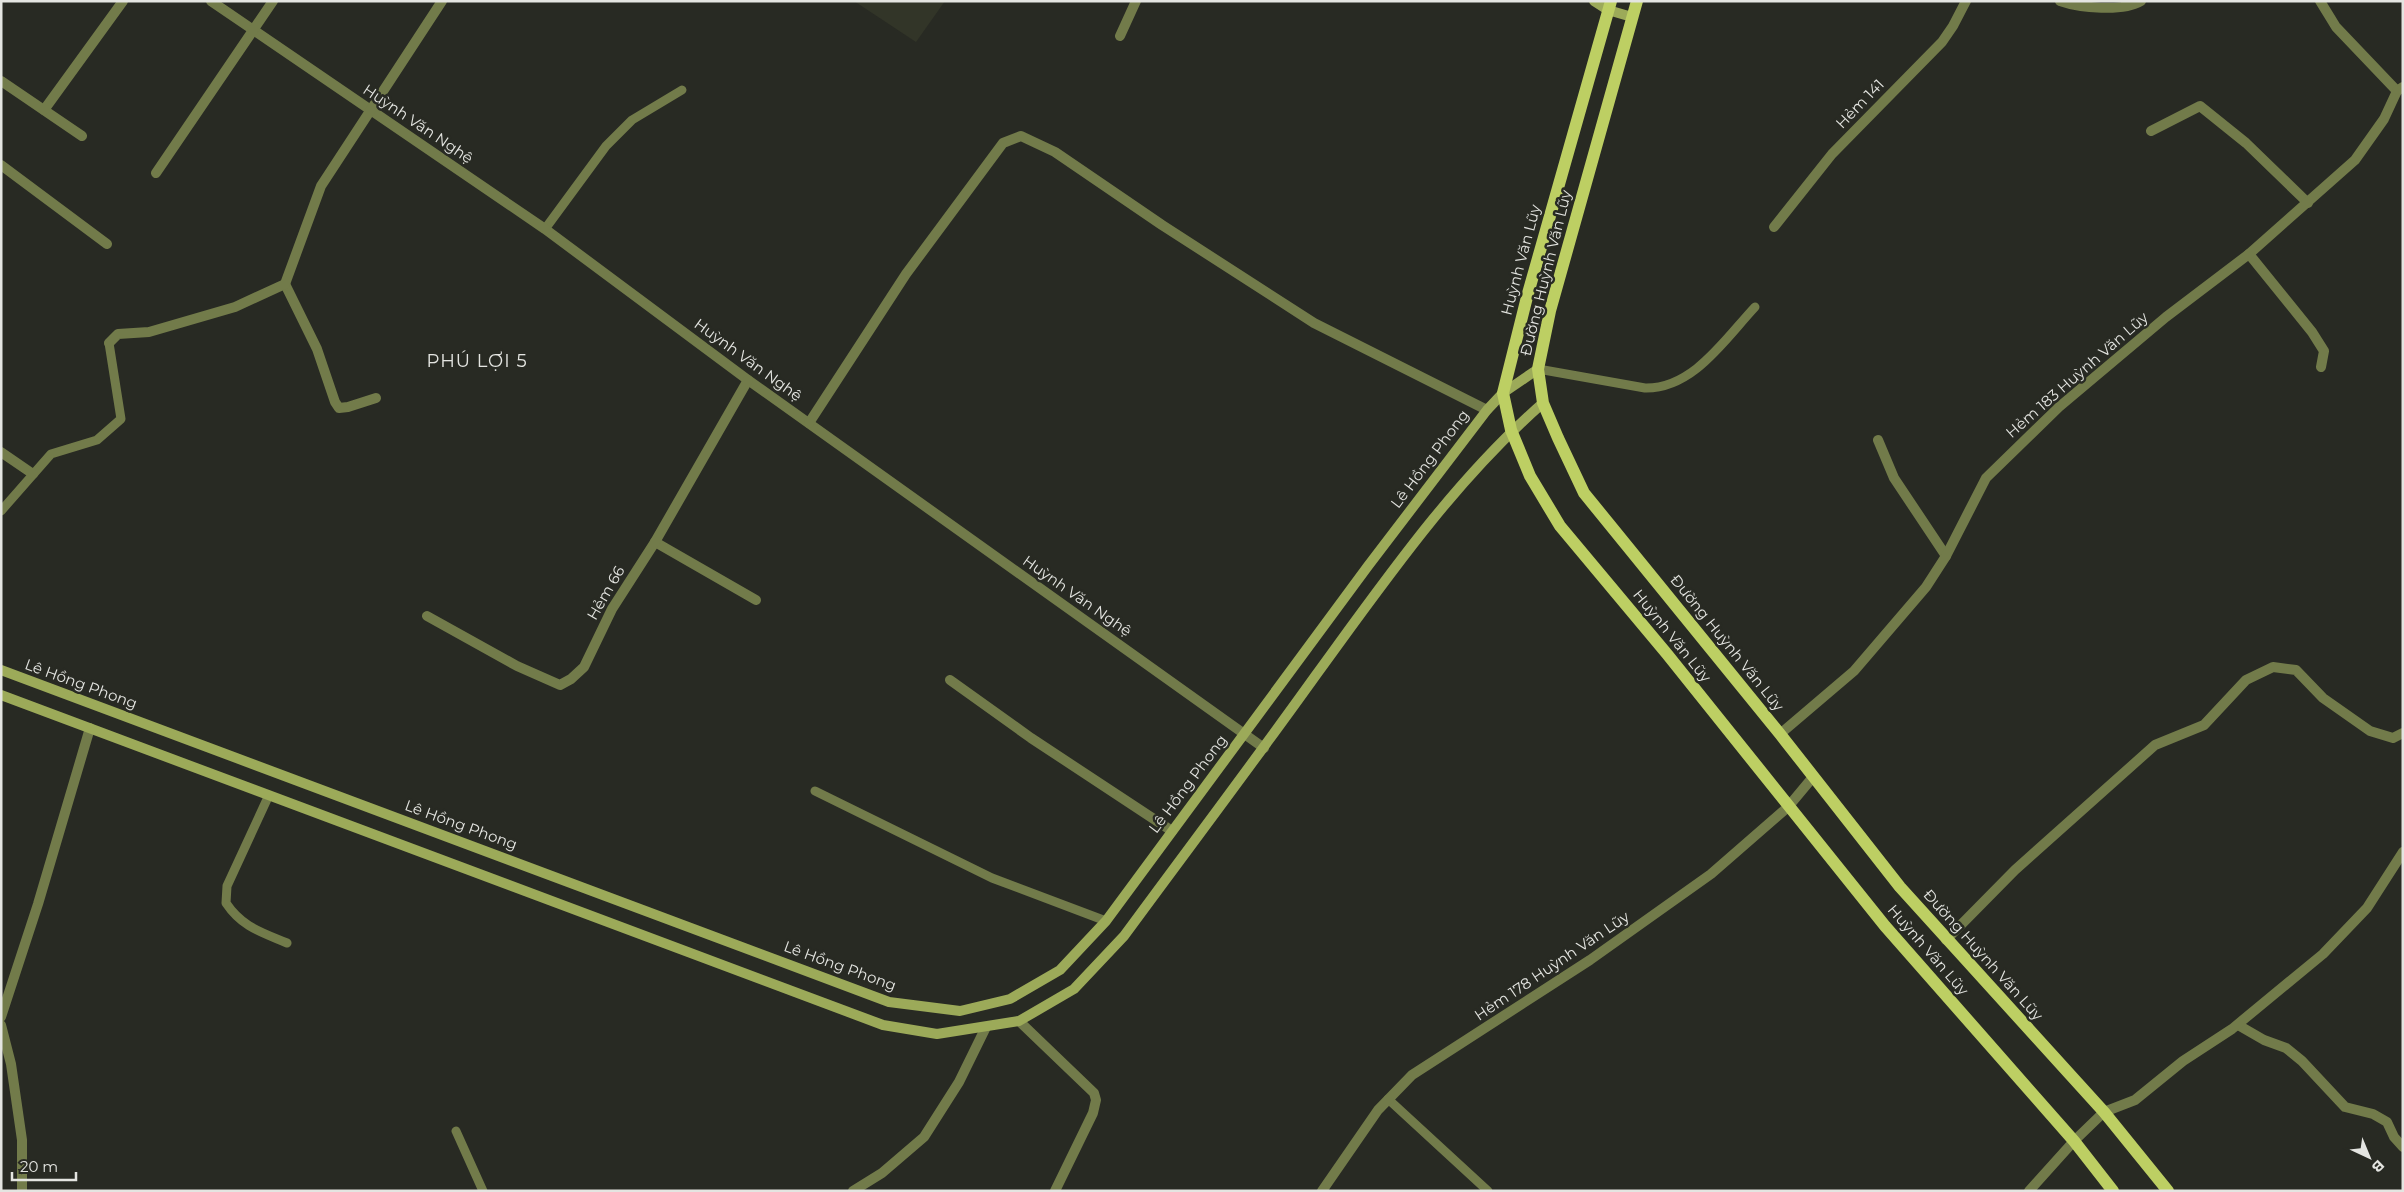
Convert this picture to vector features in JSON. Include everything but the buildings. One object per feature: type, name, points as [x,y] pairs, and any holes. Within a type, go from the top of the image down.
[{"type":"main road","points":[[1632,18],[1637,1]]},
{"type":"main road","name":"Huỳnh Văn Lũy","points":[[1609,6],[1527,297],[1503,393],[1511,430],[1530,476],[1560,526],[1667,654],[1885,926],[2074,1141],[2113,1191]]},
{"type":"main road","name":"Đường Huỳnh Văn Lũy","points":[[1632,18],[1550,311],[1538,369],[1543,403],[1584,493],[1780,734],[1900,887],[1946,940],[2104,1112],[2168,1191]]},
{"type":"street","points":[[44,110],[123,1]]},
{"type":"street","name":"Huỳnh Văn Nghệ","points":[[211,1],[544,229],[748,380],[1264,748]]},
{"type":"street","points":[[156,173],[274,1]]},
{"type":"street","points":[[109,343],[118,334],[149,332],[235,307],[285,284],[321,186],[442,1]]},
{"type":"street","points":[[1120,36],[1136,1]]},
{"type":"street","points":[[1594,1],[1609,6],[1632,18]]},
{"type":"street","name":"Hẻm 141","points":[[1774,227],[1832,154],[1942,42],[1966,1]]},
{"type":"street","points":[[2060,1],[2085,7],[2133,6],[2141,1]]},
{"type":"street","points":[[2320,1],[2336,27],[2400,89]]},
{"type":"street","points":[[1,81],[82,136]]},
{"type":"street","name":"Hẻm 183 Huỳnh Văn Lũy","points":[[1780,734],[1854,670],[1926,587],[1946,556],[1986,478],[2059,407],[2166,317],[2249,254],[2356,160],[2384,119],[2400,89]]},
{"type":"street","points":[[2151,131],[2200,106],[2246,143],[2308,204]]},
{"type":"street","points":[[810,423],[912,266],[1002,143],[1021,136],[1055,152],[1162,225],[1314,323],[1486,410]]},
{"type":"street","points":[[1,166],[107,244]]},
{"type":"street","points":[[2249,254],[2312,332],[2324,351],[2321,367]]},
{"type":"street","points":[[285,284],[317,349],[335,402],[340,408],[376,398]]},
{"type":"street","name":"Lê Hồng Phong","points":[[1,670],[888,1002],[960,1011],[1010,999],[1060,970],[1106,921],[1385,543],[1486,410],[1503,393],[1538,369]]},
{"type":"street","name":"Hẻm 66","points":[[427,616],[517,666],[560,685],[571,679],[584,667],[612,609],[655,542],[748,380]]},
{"type":"street","points":[[1,695],[882,1025],[937,1034],[1019,1021],[1074,989],[1124,936],[1264,748],[1385,580],[1454,493],[1511,430],[1543,403]]},
{"type":"street","points":[[1878,440],[1894,478],[1946,556]]},
{"type":"street","points":[[1,452],[33,474]]},
{"type":"street","points":[[655,542],[756,600]]},
{"type":"street","points":[[1946,940],[2015,870],[2155,745],[2204,725],[2246,680],[2273,667],[2296,670],[2323,698],[2370,731],[2393,738],[2403,733]]},
{"type":"street","points":[[950,680],[1031,738],[1172,831]]},
{"type":"street","points":[[1,1017],[38,904],[90,728]]},
{"type":"street","name":"Hẻm 178 Huỳnh Văn Lũy","points":[[1323,1190],[1388,1099],[1412,1075],[1590,960],[1711,874],[1788,807],[1813,776]]},
{"type":"street","points":[[2029,1191],[2074,1141],[2104,1112],[2134,1100],[2184,1061],[2238,1024],[2323,954],[2367,908],[2403,852]]},
{"type":"street","points":[[1019,1021],[1094,1093],[1096,1100],[1094,1113],[1055,1191]]},
{"type":"street","points":[[2238,1024],[2264,1040],[2286,1048],[2345,1107],[2373,1114],[2387,1122],[2394,1137],[2403,1147]]},
{"type":"street","points":[[1,1025],[10,1064],[22,1140],[22,1191]]},
{"type":"street","points":[[853,1191],[882,1173],[924,1136],[959,1082],[986,1027]]},
{"type":"lane","points":[[544,229],[606,146],[632,120],[682,90]]},
{"type":"lane","points":[[1538,369],[1645,388],[1659,388],[1688,375],[1702,363],[1755,307]]},
{"type":"lane","points":[[1,511],[52,454],[97,440],[121,419],[109,343]]},
{"type":"lane","points":[[815,792],[992,878],[1106,921]]},
{"type":"lane","points":[[269,795],[228,886],[226,904],[236,918],[255,929],[287,942]]},
{"type":"lane","points":[[1388,1099],[1488,1191]]},
{"type":"lane","points":[[456,1130],[483,1191]]},
{"type":"shaded area","points":[[854,1],[945,1],[916,42]]},
{"type":"district","name":"PHÚ LỢI 5","points":[[477,361]]}]
